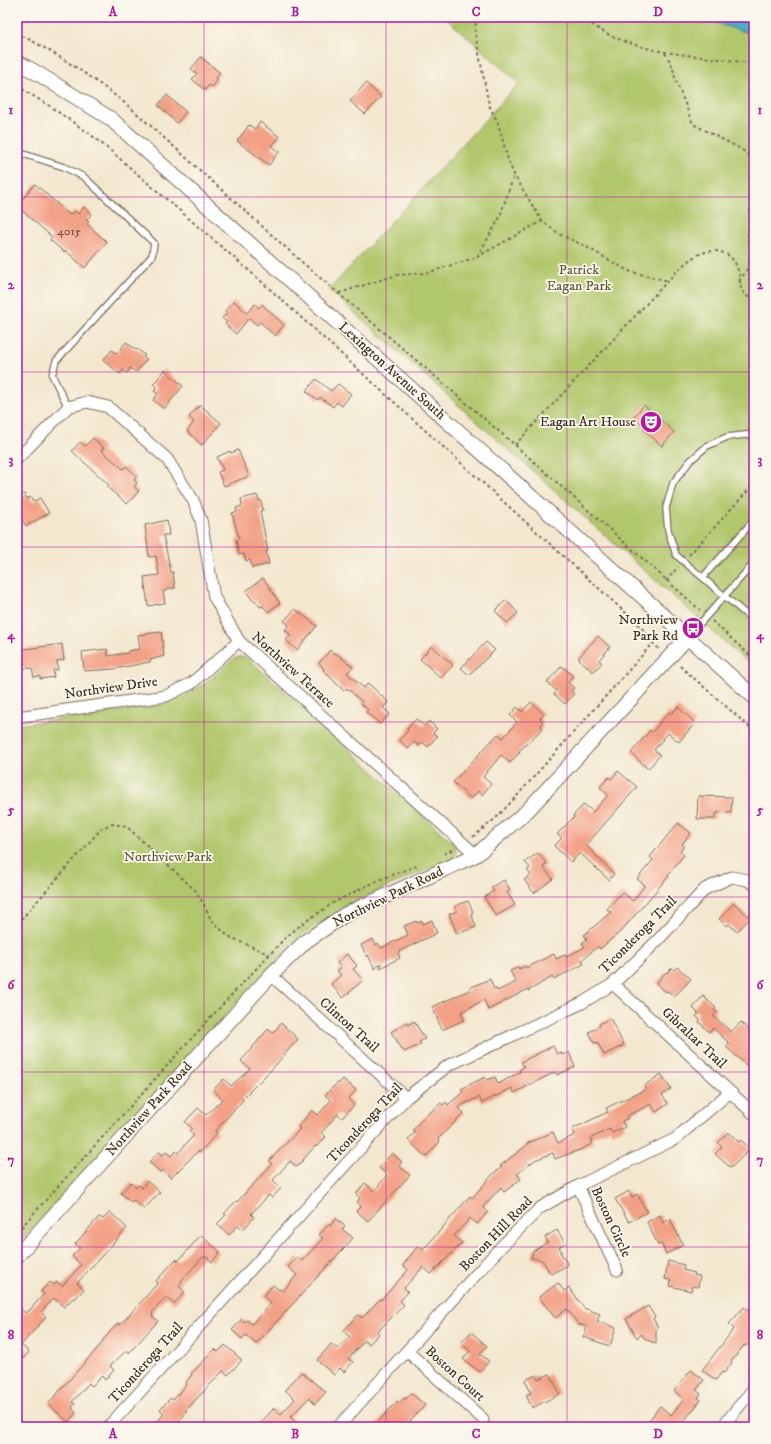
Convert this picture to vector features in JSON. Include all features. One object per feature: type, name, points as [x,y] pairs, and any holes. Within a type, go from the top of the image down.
[{"type":"street","name":"Lexington Avenue South","points":[[17,62],[111,119],[754,696]]},
{"type":"street","name":"Northview Terrace","points":[[68,407],[87,402],[108,407],[166,459],[193,500],[201,520],[214,597],[239,641],[476,855]]},
{"type":"street","points":[[17,459],[68,407]]},
{"type":"street","name":"Northview Park Road","points":[[17,1256],[276,970],[306,941],[346,914],[476,855],[527,811],[688,637]]},
{"type":"street","name":"Northview Drive","points":[[17,717],[166,696],[192,683],[239,641]]},
{"type":"street","name":"Ticonderoga Trail","points":[[108,1427],[406,1098],[449,1065],[582,1003],[613,984],[657,941],[705,889],[732,878],[747,880],[754,884]]},
{"type":"street","name":"Clinton Trail","points":[[276,970],[406,1098]]},
{"type":"street","name":"Gibraltar Trail","points":[[613,984],[754,1114]]},
{"type":"street","name":"Boston Hill Road","points":[[338,1427],[500,1248],[540,1208],[578,1186],[675,1140],[730,1092]]},
{"type":"street","name":"Boston Circle","points":[[578,1186],[617,1270]]},
{"type":"street","name":"Boston Court","points":[[407,1351],[483,1419]]},
{"type":"street","points":[[722,1427],[754,1388]]},
{"type":"lane","points":[[17,152],[64,167],[84,177],[154,243],[152,256],[56,361],[52,375],[68,407]]},
{"type":"lane","points":[[754,434],[727,436],[707,446],[690,461],[673,483],[666,508],[668,530],[676,555],[754,621]]},
{"type":"lane","points":[[703,577],[754,520]]},
{"type":"lane","points":[[688,637],[754,563]]},
{"type":"path","points":[[476,17],[474,33],[488,105],[498,123],[508,160],[514,175],[542,221],[559,234],[628,270],[668,281]]},
{"type":"path","points":[[582,17],[616,39],[645,48],[665,53],[754,64]]},
{"type":"path","points":[[17,33],[53,52],[115,96],[515,445],[754,659]]},
{"type":"path","points":[[665,53],[672,66],[676,81],[693,124],[741,149],[754,159]]},
{"type":"path","points":[[17,86],[90,134],[261,281],[638,624],[653,643],[754,731]]},
{"type":"path","points":[[477,257],[499,219],[514,175]]},
{"type":"path","points":[[739,281],[748,268],[751,253],[748,238],[750,213],[754,194]]},
{"type":"path","points":[[339,293],[397,276],[427,273],[477,257],[542,221]]},
{"type":"path","points":[[515,445],[668,281],[691,259],[703,252],[713,250],[724,252],[732,258],[737,268],[741,290],[747,297],[754,300]]},
{"type":"path","points":[[666,580],[754,484]]},
{"type":"path","points":[[17,924],[102,828],[112,824],[126,826],[196,891],[211,920],[228,936],[269,955],[276,970]]},
{"type":"green space","name":"Patrick Eagan Park","points":[[445,17],[754,17],[754,668],[329,290],[519,83]]},
{"type":"green space","name":"Northview Park","points":[[245,657],[253,663],[454,844],[456,850],[455,855],[453,859],[395,883],[339,909],[303,934],[257,980],[17,1245],[17,725],[158,706],[182,697],[204,684],[233,659]]},
{"type":"water","points":[[695,17],[754,17],[754,34],[752,34]]},
{"type":"building","points":[[201,57],[220,73],[216,78],[218,80],[212,87],[209,85],[205,90],[192,79],[197,74],[191,69]]},
{"type":"building","points":[[366,83],[381,97],[365,114],[350,101]]},
{"type":"building","points":[[167,95],[186,112],[177,123],[158,105]]},
{"type":"building","points":[[260,122],[280,137],[271,146],[279,152],[269,165],[237,141],[249,125],[255,129]]},
{"type":"building","points":[[35,184],[70,215],[75,211],[78,214],[84,207],[92,214],[86,220],[89,222],[87,224],[107,242],[85,268],[66,251],[64,252],[50,240],[52,237],[17,206]]},
{"type":"building","points":[[234,301],[247,313],[255,304],[259,308],[262,304],[284,325],[275,336],[260,322],[257,325],[249,318],[236,334],[225,324],[227,322],[222,318],[227,313],[225,311]]},
{"type":"building","points":[[126,342],[145,355],[143,357],[147,359],[136,372],[130,368],[127,373],[123,370],[120,374],[103,360],[112,350],[117,354]]},
{"type":"building","points":[[165,370],[183,386],[164,409],[153,400],[158,394],[154,391],[157,387],[153,384]]},
{"type":"building","points":[[316,379],[331,391],[338,384],[351,394],[342,406],[337,402],[333,407],[320,397],[318,400],[306,391]]},
{"type":"building","points":[[200,405],[221,423],[202,445],[187,431],[194,422],[189,417]]},
{"type":"building","name":"Eagan Art House","points":[[644,405],[674,432],[662,446],[643,429],[645,427],[634,417]]},
{"type":"building","points":[[93,438],[104,448],[101,450],[123,469],[126,466],[137,476],[134,480],[137,483],[134,487],[139,491],[127,504],[107,487],[109,485],[72,451],[80,442],[85,446]]},
{"type":"building","points":[[238,450],[249,476],[224,486],[218,472],[223,470],[217,457],[230,451],[231,453]]},
{"type":"building","points":[[24,494],[27,499],[30,497],[33,502],[40,498],[49,513],[26,526],[17,512],[17,499]]},
{"type":"building","points":[[257,495],[259,501],[261,500],[263,510],[260,511],[269,564],[252,568],[250,560],[246,561],[244,554],[239,555],[236,540],[239,539],[232,513],[237,512],[236,508],[242,506],[241,499]]},
{"type":"building","points":[[167,520],[169,535],[163,535],[171,572],[173,572],[175,588],[163,591],[165,603],[148,606],[144,577],[159,575],[156,556],[149,557],[145,525]]},
{"type":"building","points":[[263,578],[280,603],[268,612],[263,606],[260,607],[255,600],[253,601],[246,591]]},
{"type":"building","points":[[506,600],[518,613],[507,623],[495,611]]},
{"type":"building","points":[[295,609],[317,626],[297,650],[286,640],[291,635],[285,630],[289,625],[284,621]]},
{"type":"building","points":[[161,632],[164,656],[150,660],[150,662],[114,669],[84,671],[82,652],[107,649],[108,656],[128,653],[128,651],[140,649],[138,635]]},
{"type":"building","points":[[598,636],[610,647],[599,660],[602,663],[593,672],[578,658]]},
{"type":"building","points":[[486,642],[495,650],[469,675],[461,668]]},
{"type":"building","points":[[62,644],[64,660],[57,661],[58,670],[53,670],[54,677],[40,679],[40,676],[34,677],[32,668],[17,669],[17,650]]},
{"type":"building","points":[[432,646],[453,665],[441,678],[420,659]]},
{"type":"building","points":[[330,650],[353,667],[347,673],[364,688],[368,683],[388,702],[383,708],[390,714],[380,724],[366,712],[368,710],[361,703],[362,702],[347,688],[344,691],[323,670],[324,669],[319,663]]},
{"type":"building","points":[[562,666],[573,676],[568,682],[574,688],[571,691],[574,694],[565,704],[554,694],[557,691],[547,682]]},
{"type":"building","points":[[531,702],[544,714],[540,718],[543,722],[540,725],[543,728],[519,751],[520,752],[510,763],[501,755],[483,777],[491,784],[482,795],[478,791],[471,799],[453,782],[498,734],[503,738],[517,722],[510,715],[517,707],[522,712]]},
{"type":"building","points":[[678,707],[695,723],[679,742],[668,733],[654,750],[660,755],[648,769],[631,753],[650,730],[652,732],[669,712],[671,714]]},
{"type":"building","points":[[416,719],[424,726],[429,721],[437,729],[433,733],[437,736],[428,747],[422,742],[419,746],[414,742],[408,749],[399,740],[408,731],[407,729]]},
{"type":"building","points":[[618,771],[637,787],[586,845],[614,874],[609,880],[580,853],[571,862],[554,846],[562,838],[557,834],[574,817],[573,816],[584,804],[593,812],[608,795],[600,787],[609,777],[611,779]]},
{"type":"building","points":[[698,796],[732,797],[731,813],[718,812],[718,814],[715,814],[715,819],[697,819]]},
{"type":"building","points":[[678,823],[691,833],[682,844],[684,846],[680,851],[684,855],[668,875],[669,876],[622,930],[600,949],[598,946],[582,960],[584,964],[554,979],[552,977],[528,991],[528,989],[488,1010],[484,1000],[461,1012],[464,1020],[442,1030],[432,1007],[470,990],[469,988],[490,979],[494,989],[496,988],[497,991],[516,982],[510,971],[519,967],[519,969],[525,966],[526,968],[554,954],[556,959],[565,955],[566,957],[585,947],[582,943],[587,939],[584,935],[611,912],[607,909],[622,892],[633,901],[645,885],[637,879],[653,860],[650,857]]},
{"type":"building","points":[[538,853],[547,864],[543,867],[553,879],[534,893],[524,880],[531,875],[527,870],[530,868],[525,862]]},
{"type":"building","points":[[504,880],[510,890],[507,892],[515,905],[496,916],[484,897],[494,891],[491,887]]},
{"type":"building","points":[[468,901],[473,912],[471,913],[476,927],[457,934],[449,914],[457,911],[455,906]]},
{"type":"building","points":[[734,903],[750,918],[737,932],[729,924],[727,926],[719,919]]},
{"type":"building","points":[[432,920],[437,933],[398,952],[400,958],[380,968],[381,963],[375,969],[361,945],[373,939],[376,945],[378,943],[381,948],[408,935],[404,926],[416,921],[417,923],[422,921],[423,924]]},
{"type":"building","points":[[347,954],[357,966],[353,969],[363,980],[343,998],[331,984],[341,975],[337,971],[341,968],[337,963]]},
{"type":"building","points":[[677,967],[691,979],[674,997],[656,983],[666,972],[667,973],[672,968],[674,970]]},
{"type":"building","points":[[703,996],[716,1008],[714,1010],[717,1012],[713,1016],[731,1032],[741,1022],[754,1034],[754,1072],[726,1047],[729,1043],[713,1028],[709,1032],[699,1022],[700,1020],[696,1016],[699,1014],[693,1008]]},
{"type":"building","points":[[610,1018],[624,1045],[604,1055],[597,1042],[594,1043],[589,1032]]},
{"type":"building","points":[[414,1021],[425,1039],[419,1042],[421,1044],[404,1052],[391,1032],[407,1022],[408,1025]]},
{"type":"building","points":[[281,1023],[298,1039],[272,1069],[242,1099],[243,1100],[215,1131],[217,1133],[200,1152],[198,1151],[171,1178],[163,1170],[161,1173],[149,1162],[159,1152],[163,1155],[166,1152],[171,1156],[176,1151],[178,1153],[194,1135],[189,1131],[192,1128],[185,1122],[198,1108],[206,1115],[223,1099],[213,1090],[224,1079],[231,1086],[250,1069],[241,1061],[268,1029],[273,1033]]},
{"type":"building","points":[[553,1046],[557,1054],[561,1052],[562,1055],[569,1052],[575,1067],[557,1075],[555,1072],[514,1093],[512,1088],[482,1103],[479,1097],[458,1107],[464,1113],[438,1139],[440,1141],[426,1157],[408,1140],[415,1132],[413,1130],[422,1119],[441,1103],[443,1105],[446,1102],[448,1105],[463,1092],[461,1089],[485,1077],[487,1080],[495,1077],[498,1084],[520,1072],[519,1070],[524,1067],[521,1062]]},
{"type":"building","points":[[661,1074],[671,1089],[662,1095],[668,1104],[656,1112],[651,1104],[627,1116],[628,1118],[622,1121],[625,1127],[612,1133],[610,1129],[591,1138],[593,1143],[582,1149],[555,1159],[553,1153],[535,1160],[517,1174],[521,1179],[504,1192],[501,1187],[483,1207],[488,1212],[477,1224],[470,1218],[454,1236],[462,1243],[431,1274],[423,1267],[404,1288],[408,1292],[400,1301],[404,1305],[377,1332],[379,1334],[369,1344],[365,1340],[348,1359],[353,1362],[344,1372],[340,1368],[334,1375],[317,1360],[331,1344],[337,1349],[350,1337],[343,1331],[358,1315],[362,1318],[380,1299],[381,1300],[408,1270],[403,1265],[417,1247],[418,1248],[419,1246],[423,1250],[470,1196],[472,1198],[493,1174],[502,1167],[500,1166],[527,1145],[526,1144],[553,1132],[558,1143],[575,1135],[572,1129],[608,1112],[606,1108],[646,1089],[644,1086]]},
{"type":"building","points":[[343,1079],[356,1090],[348,1099],[354,1105],[342,1118],[338,1114],[321,1133],[326,1137],[316,1147],[315,1146],[297,1167],[290,1161],[273,1180],[281,1188],[272,1198],[269,1195],[251,1214],[254,1217],[243,1230],[238,1225],[229,1235],[217,1224],[226,1215],[224,1214],[272,1164],[269,1161],[300,1129],[298,1127],[312,1110],[318,1115],[331,1100],[325,1095]]},
{"type":"building","points":[[728,1132],[739,1142],[741,1140],[750,1149],[731,1168],[715,1154],[722,1147],[718,1143]]},
{"type":"building","points":[[392,1153],[402,1162],[399,1166],[410,1175],[368,1221],[356,1211],[361,1206],[357,1202],[360,1198],[356,1194],[365,1183],[374,1191],[387,1175],[379,1168]]},
{"type":"building","points":[[147,1181],[160,1192],[144,1209],[134,1200],[131,1202],[121,1193],[131,1182],[136,1187],[139,1185],[142,1188]]},
{"type":"building","points":[[629,1191],[632,1197],[637,1194],[647,1212],[629,1222],[615,1199]]},
{"type":"building","points":[[110,1212],[127,1228],[77,1283],[84,1289],[75,1299],[73,1298],[64,1307],[54,1298],[41,1312],[46,1317],[21,1345],[29,1352],[23,1359],[17,1354],[17,1305],[25,1313],[28,1310],[29,1311],[44,1294],[41,1291],[50,1282],[54,1285],[57,1282],[62,1286],[81,1265],[72,1256],[80,1248],[75,1244],[99,1217],[103,1219]]},
{"type":"building","points":[[660,1215],[663,1223],[670,1219],[683,1245],[666,1254],[661,1243],[658,1245],[647,1222]]},
{"type":"building","points":[[336,1219],[345,1226],[342,1229],[353,1238],[256,1344],[246,1335],[242,1339],[232,1330],[242,1319],[245,1322],[247,1320],[252,1324],[271,1303],[263,1296],[273,1285],[279,1290],[280,1289],[283,1291],[297,1275],[288,1267],[297,1257],[302,1261],[323,1238],[319,1235]]},
{"type":"building","points":[[557,1230],[565,1243],[559,1247],[562,1252],[560,1252],[568,1265],[551,1274],[542,1260],[531,1258],[533,1251],[548,1242],[545,1237]]},
{"type":"building","points":[[201,1235],[220,1252],[212,1262],[206,1256],[204,1258],[203,1257],[181,1281],[182,1282],[179,1286],[185,1292],[174,1304],[166,1297],[152,1313],[152,1316],[158,1321],[129,1353],[127,1350],[110,1366],[114,1370],[105,1380],[102,1376],[92,1386],[89,1383],[72,1402],[75,1404],[72,1408],[76,1413],[68,1422],[48,1404],[118,1323],[120,1325],[158,1283],[156,1281],[176,1259],[178,1261]]},
{"type":"building","points":[[668,1261],[684,1265],[683,1270],[700,1276],[698,1287],[692,1286],[691,1291],[670,1286],[671,1280],[665,1279]]},
{"type":"building","points":[[558,1283],[564,1291],[569,1288],[584,1308],[600,1314],[597,1321],[616,1328],[610,1346],[583,1337],[587,1327],[578,1324],[567,1309],[555,1318],[539,1297]]},
{"type":"building","points":[[648,1306],[655,1317],[653,1318],[658,1328],[656,1329],[656,1344],[644,1338],[642,1334],[637,1338],[626,1319]]},
{"type":"building","points":[[744,1307],[754,1316],[754,1337],[746,1346],[744,1345],[724,1373],[722,1372],[716,1380],[702,1370],[734,1329],[729,1324]]},
{"type":"building","points":[[471,1332],[487,1346],[480,1354],[489,1361],[480,1372],[463,1359],[470,1351],[461,1343]]},
{"type":"building","points":[[225,1345],[242,1360],[228,1375],[223,1371],[185,1411],[187,1412],[173,1427],[152,1427],[164,1414],[160,1409],[171,1398],[173,1400],[187,1384],[186,1382],[192,1375],[191,1374],[215,1349],[218,1352]]},
{"type":"building","points":[[691,1370],[704,1380],[696,1390],[701,1394],[698,1398],[701,1400],[679,1427],[644,1427],[660,1406],[671,1415],[684,1399],[674,1391]]},
{"type":"building","points":[[301,1372],[326,1392],[315,1404],[309,1398],[290,1417],[301,1427],[257,1427],[274,1408],[281,1414],[295,1399],[285,1390]]},
{"type":"building","points":[[550,1374],[560,1394],[532,1408],[526,1395],[531,1393],[525,1380],[536,1375],[538,1379]]},
{"type":"building","points":[[411,1393],[425,1405],[405,1427],[374,1427],[397,1401],[399,1403],[404,1398],[406,1399]]},
{"type":"place","name":"Eagan Art House","points":[[651,422]]},
{"type":"place","name":"Northview Park Rd","points":[[693,628]]}]
